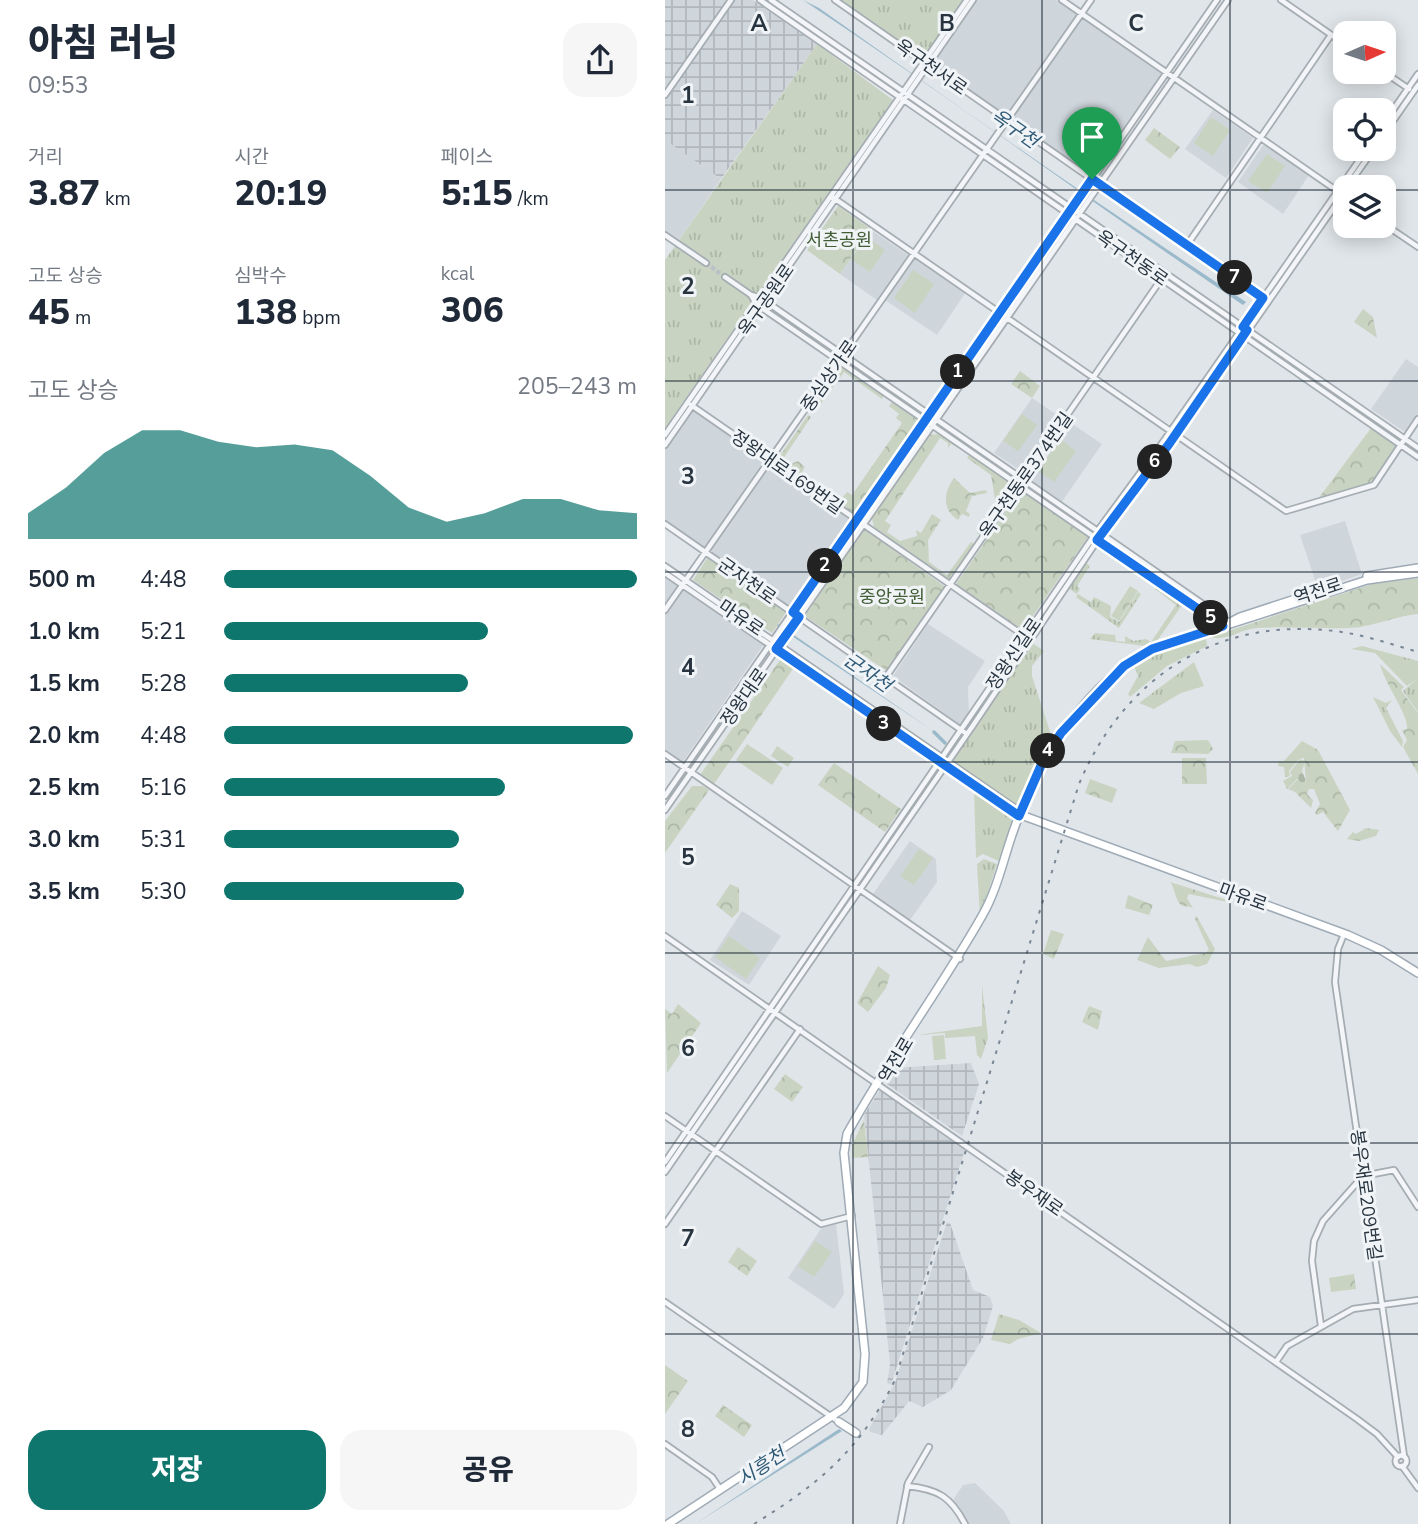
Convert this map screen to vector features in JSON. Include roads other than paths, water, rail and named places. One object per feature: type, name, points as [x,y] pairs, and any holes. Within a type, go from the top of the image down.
[{"type":"main road","name":"역전로","points":[[669,1524],[789,1444],[835,1419],[859,1396],[868,1367],[851,1216],[847,1143],[990,908],[1021,815],[1052,752],[1124,666],[1152,649],[1359,578],[1418,568]]},
{"type":"main road","name":"역전로","points":[[1227,624],[1367,580],[1418,573]]},
{"type":"main road","name":"마유로","points":[[1021,815],[1344,934],[1381,950],[1418,973]]},
{"type":"main road","points":[[835,1419],[856,1433]]},
{"type":"street","points":[[665,95],[731,0]]},
{"type":"street","name":"옥구천동로","points":[[760,0],[888,89],[904,95]]},
{"type":"street","name":"옥구천동로","points":[[771,0],[1418,457]]},
{"type":"street","name":"옥구천서로","points":[[835,0],[1268,302]]},
{"type":"street","points":[[926,64],[967,0]]},
{"type":"street","points":[[926,64],[973,0]]},
{"type":"street","points":[[1062,0],[1333,185]]},
{"type":"street","points":[[1007,120],[1091,0]]},
{"type":"street","points":[[1092,179],[1217,0]]},
{"type":"street","points":[[1099,184],[1228,0]]},
{"type":"street","points":[[1187,245],[1331,35],[1281,0]]},
{"type":"street","name":"옥구공원로","points":[[665,445],[926,64]]},
{"type":"street","points":[[1396,114],[1418,74]]},
{"type":"street","points":[[1397,81],[1411,90]]},
{"type":"street","points":[[888,89],[896,106],[913,102],[911,84],[894,85]]},
{"type":"street","points":[[1396,108],[1418,85]]},
{"type":"street","name":"중심상가로","points":[[665,610],[1007,120]]},
{"type":"street","name":"정왕대로","points":[[665,796],[1092,179]]},
{"type":"street","name":"정왕대로","points":[[665,810],[1099,184]]},
{"type":"street","points":[[834,197],[1286,511],[1374,485],[1418,419]]},
{"type":"street","name":"정왕신길로","points":[[665,1162],[774,1011],[1097,536],[1173,433],[1263,298],[1333,206]]},
{"type":"street","name":"정왕신길로","points":[[1245,328],[1268,302],[1333,208]]},
{"type":"street","name":"옥구천동로","points":[[1077,216],[1165,273],[1418,448]]},
{"type":"street","points":[[1396,232],[1418,247]]},
{"type":"street","points":[[665,235],[706,264]]},
{"type":"street","name":"옥구천동로374번길","points":[[886,677],[1165,273]]},
{"type":"street","points":[[725,277],[751,295],[764,300],[929,414],[1021,483]]},
{"type":"street","points":[[751,295],[759,306],[1227,624]]},
{"type":"street","name":"옥구공원로","points":[[665,435],[690,405]]},
{"type":"street","name":"정왕대로169번길","points":[[690,405],[1028,638]]},
{"type":"street","points":[[921,409],[936,405]]},
{"type":"street","points":[[943,410],[943,424]]},
{"type":"street","points":[[926,433],[940,430]]},
{"type":"street","name":"군자천로","points":[[665,524],[797,619],[965,732]]},
{"type":"street","name":"마유로","points":[[665,566],[685,583]]},
{"type":"street","name":"마유로","points":[[665,573],[773,640],[1021,815]]},
{"type":"street","points":[[665,754],[958,958]]},
{"type":"street","name":"봉우재로209번길","points":[[1344,934],[1338,948],[1335,982],[1401,1457]]},
{"type":"street","name":"봉우재로","points":[[665,936],[1276,1362],[1377,1434],[1401,1457]]},
{"type":"street","points":[[665,1224],[800,1029]]},
{"type":"street","points":[[665,1116],[821,1224],[851,1216]]},
{"type":"street","name":"정왕신길로","points":[[665,1172],[689,1132]]},
{"type":"street","points":[[1321,1326],[1312,1261],[1314,1241],[1328,1215],[1363,1176],[1394,1170],[1418,1207]]},
{"type":"street","points":[[1276,1362],[1287,1346],[1353,1309],[1418,1300]]},
{"type":"street","points":[[665,1302],[835,1419]]},
{"type":"street","points":[[665,1444],[712,1477],[720,1489]]},
{"type":"street","points":[[901,1524],[907,1486],[929,1447]]},
{"type":"street","points":[[1402,1466],[1407,1461],[1401,1457],[1396,1463],[1402,1466],[1418,1488]]},
{"type":"street","points":[[1409,1476],[1418,1475]]},
{"type":"street","points":[[907,1486],[936,1490],[946,1496],[965,1524]]},
{"type":"water","points":[[803,0],[819,8],[1031,157],[1246,302],[1243,305]]},
{"type":"water","points":[[778,624],[936,733],[777,626]]},
{"type":"water","points":[[839,1429],[842,1431],[695,1524]]},
{"type":"waterway","name":"군자천","points":[[934,732],[945,743]]},
{"type":"tunnel","points":[[706,263],[725,277]]},
{"type":"railway","points":[[754,1524],[799,1494],[836,1463],[882,1405],[895,1380],[1079,784],[1097,748],[1119,716],[1145,688],[1175,665],[1208,647],[1244,636],[1283,630],[1336,631],[1418,652]]},
{"type":"water label","name":"옥구천","points":[[1015,128]]},
{"type":"water label","name":"시흥천","points":[[761,1466]]},
{"type":"park label","name":"서촌공원","points":[[839,240]]},
{"type":"park label","name":"중앙공원","points":[[892,597]]}]
